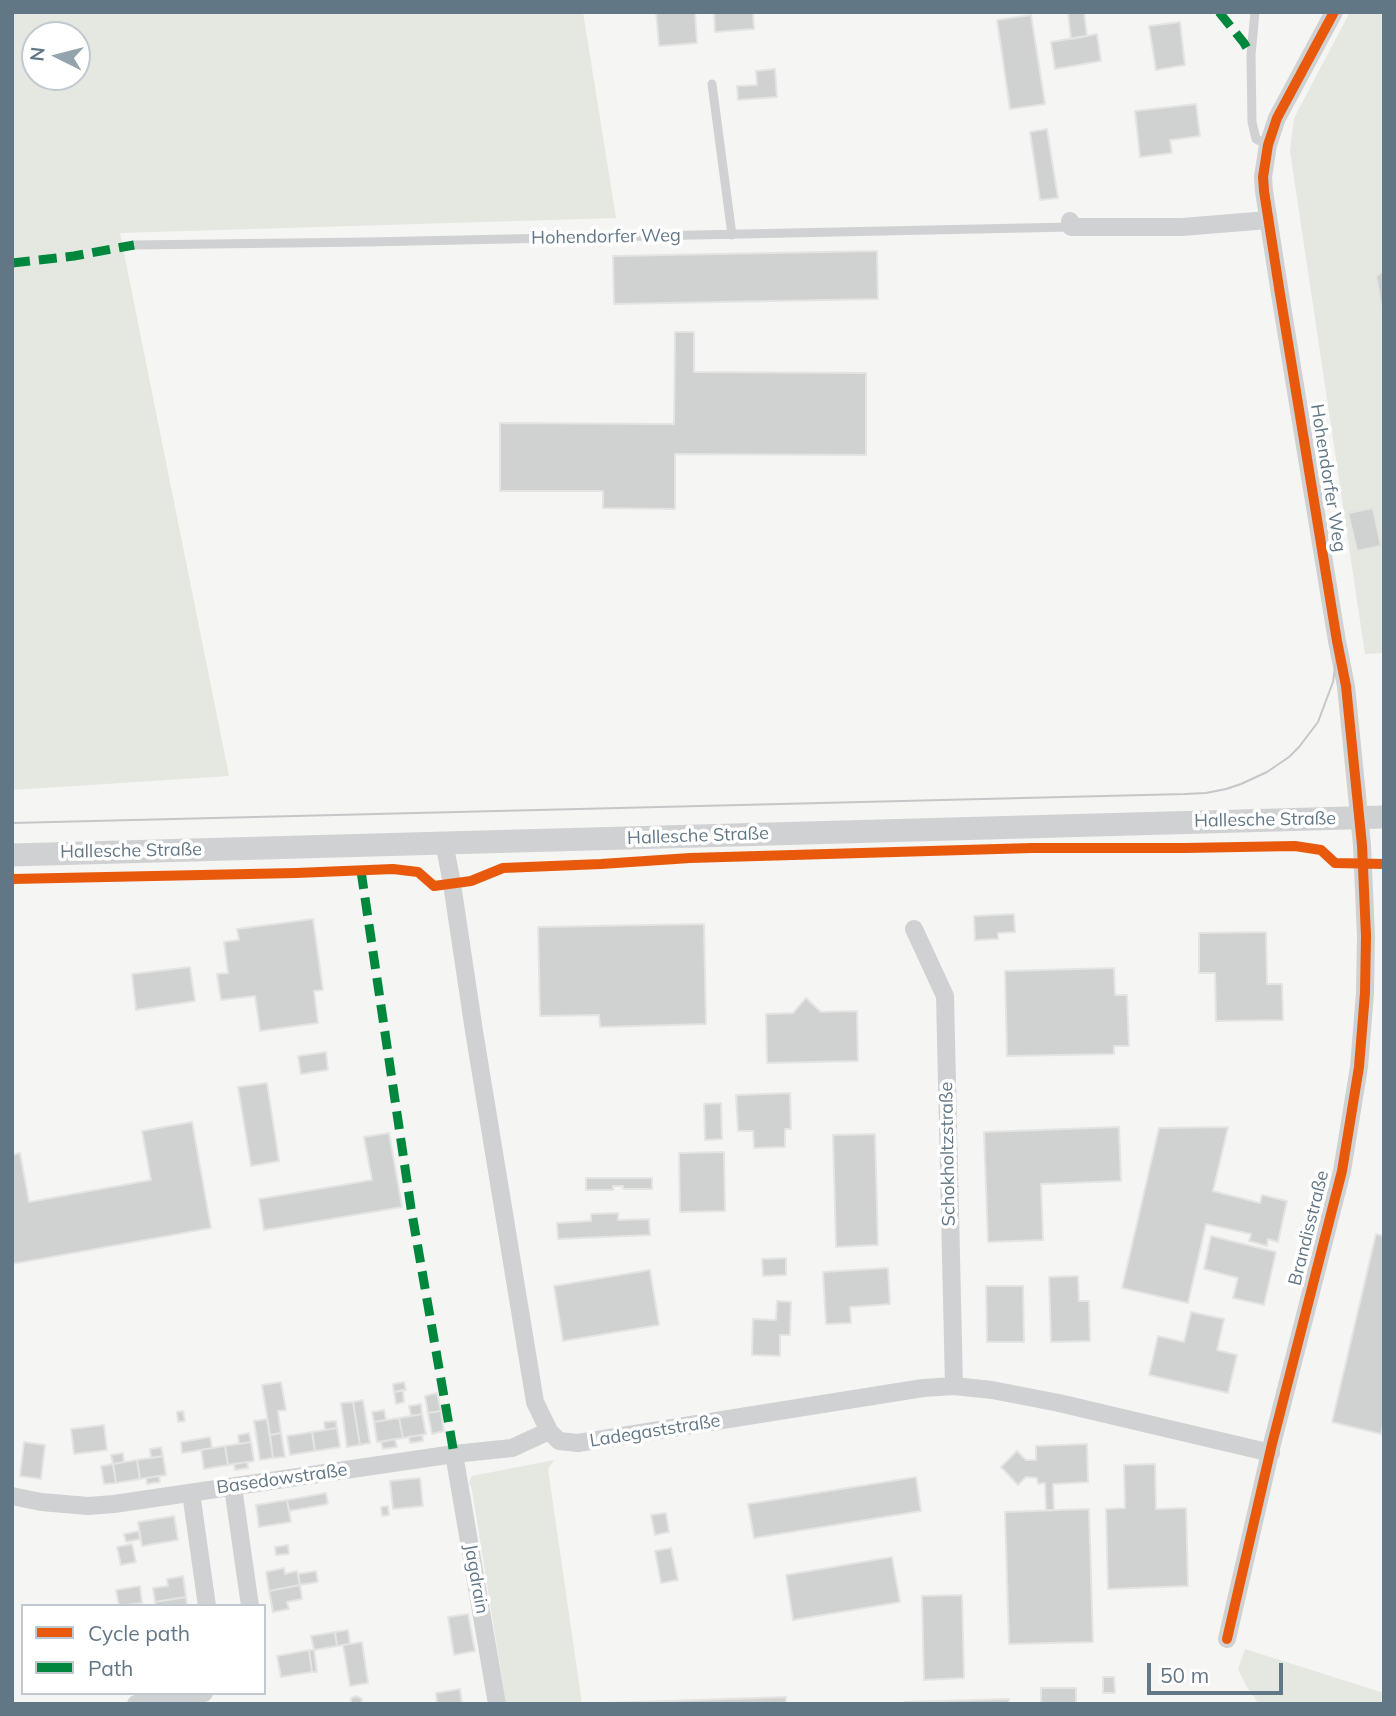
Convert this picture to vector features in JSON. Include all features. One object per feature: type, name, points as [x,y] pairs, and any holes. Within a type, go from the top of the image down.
[{"type":"street","name":"Hohendorfer Weg","points":[[1334,12],[1276,118],[1263,177],[1336,641],[1346,686],[1358,818]]},
{"type":"street","points":[[1071,224],[1182,227],[1268,220]]},
{"type":"street","name":"Hallesche Straße","points":[[12,855],[1384,817]]},
{"type":"street","name":"Brandisstraße","points":[[1227,1639],[1342,1171],[1359,1067],[1366,936],[1358,818]]},
{"type":"street","points":[[444,842],[453,884],[474,1031],[535,1402],[549,1431]]},
{"type":"street","name":"Schokholtzstraße","points":[[914,929],[945,996],[954,1386]]},
{"type":"street","name":"Ladegaststraße","points":[[549,1431],[559,1441],[578,1443],[923,1388],[954,1386],[992,1390],[1059,1403],[1271,1453]]},
{"type":"street","name":"Basedowstraße","points":[[12,1496],[41,1502],[88,1506],[114,1504],[454,1454],[512,1448],[549,1431]]},
{"type":"street","name":"Jagdrain","points":[[454,1454],[497,1704]]},
{"type":"street","points":[[233,1487],[250,1604]]},
{"type":"street","points":[[191,1493],[207,1604]]},
{"type":"street","points":[[136,1704],[192,1695]]},
{"type":"lane","points":[[1255,12],[1251,55],[1252,122],[1256,139],[1268,145]]},
{"type":"lane","points":[[712,84],[732,235]]},
{"type":"lane","name":"Hohendorfer Weg","points":[[134,245],[732,235],[1071,224]]},
{"type":"shaded area","points":[[12,12],[583,12],[616,218],[120,233],[229,776],[12,790]]},
{"type":"shaded area","points":[[1350,12],[1384,12],[1384,653],[1365,654],[1290,151],[1294,118]]},
{"type":"shaded area","points":[[554,1460],[548,1469],[582,1704],[506,1704],[469,1483],[472,1476]]},
{"type":"shaded area","points":[[1245,1649],[1384,1693],[1384,1704],[1259,1704],[1238,1669]]},
{"type":"building","points":[[656,12],[695,12],[697,43],[659,46]]},
{"type":"building","points":[[714,12],[753,12],[754,29],[715,32]]},
{"type":"building","points":[[1068,12],[1084,12],[1087,36],[1071,39]]},
{"type":"building","points":[[1031,15],[1045,104],[1010,109],[997,20]]},
{"type":"building","points":[[1180,22],[1185,65],[1156,70],[1149,26]]},
{"type":"building","points":[[1097,34],[1101,61],[1055,69],[1051,42]]},
{"type":"building","points":[[775,69],[777,97],[738,100],[737,86],[757,85],[756,71]]},
{"type":"building","points":[[1196,104],[1200,136],[1170,140],[1172,153],[1140,157],[1135,111]]},
{"type":"building","points":[[1047,129],[1058,198],[1040,200],[1030,132]]},
{"type":"building","points":[[877,251],[878,299],[614,304],[613,256]]},
{"type":"building","points":[[1384,271],[1384,322],[1376,276]]},
{"type":"building","points":[[675,332],[694,332],[694,372],[866,373],[866,455],[675,454],[675,509],[603,508],[603,491],[500,491],[500,423],[674,424]]},
{"type":"building","points":[[1373,508],[1381,546],[1357,551],[1348,513]]},
{"type":"building","points":[[1014,914],[1015,932],[998,933],[998,939],[975,940],[974,916]]},
{"type":"building","points":[[313,919],[323,990],[314,991],[318,1023],[260,1031],[255,996],[221,1000],[217,974],[228,973],[224,942],[239,940],[237,929]]},
{"type":"building","points":[[704,924],[706,1024],[600,1027],[599,1015],[540,1016],[538,927]]},
{"type":"building","points":[[1266,932],[1267,984],[1282,984],[1283,1020],[1216,1021],[1215,973],[1199,973],[1199,933]]},
{"type":"building","points":[[190,967],[195,1001],[136,1010],[132,974]]},
{"type":"building","points":[[1114,968],[1115,995],[1127,995],[1129,1046],[1114,1046],[1114,1054],[1007,1056],[1005,971]]},
{"type":"building","points":[[806,998],[821,1012],[857,1011],[858,1061],[767,1063],[766,1014],[793,1013]]},
{"type":"building","points":[[326,1052],[328,1070],[301,1074],[298,1056]]},
{"type":"building","points":[[267,1083],[279,1161],[251,1166],[238,1087]]},
{"type":"building","points":[[790,1093],[791,1129],[785,1129],[785,1147],[754,1148],[753,1131],[738,1131],[736,1095]]},
{"type":"building","points":[[721,1103],[722,1139],[705,1140],[704,1104]]},
{"type":"building","points":[[192,1122],[211,1228],[12,1264],[12,1155],[20,1153],[29,1202],[151,1180],[142,1131]]},
{"type":"building","points":[[1119,1127],[1121,1181],[1041,1184],[1043,1240],[988,1242],[984,1132]]},
{"type":"building","points":[[1228,1127],[1213,1191],[1260,1203],[1262,1195],[1287,1201],[1278,1242],[1268,1239],[1267,1246],[1249,1241],[1251,1234],[1206,1224],[1188,1303],[1122,1288],[1159,1128]]},
{"type":"building","points":[[389,1133],[402,1207],[264,1230],[259,1199],[372,1180],[364,1137]]},
{"type":"building","points":[[875,1134],[878,1245],[836,1247],[833,1135]]},
{"type":"building","points":[[724,1152],[725,1211],[680,1212],[679,1153]]},
{"type":"building","points":[[586,1178],[652,1178],[652,1189],[623,1189],[623,1186],[613,1186],[613,1190],[586,1190]]},
{"type":"building","points":[[618,1213],[618,1220],[649,1219],[650,1235],[558,1239],[557,1223],[591,1221],[591,1214]]},
{"type":"building","points":[[1376,1234],[1384,1236],[1384,1422],[1381,1434],[1332,1422]]},
{"type":"building","points":[[1211,1236],[1276,1252],[1264,1305],[1233,1298],[1238,1278],[1204,1269]]},
{"type":"building","points":[[786,1258],[786,1275],[763,1276],[762,1259]]},
{"type":"building","points":[[888,1268],[890,1304],[850,1307],[851,1323],[826,1324],[823,1272]]},
{"type":"building","points":[[650,1270],[659,1325],[563,1341],[554,1286]]},
{"type":"building","points":[[1078,1276],[1079,1301],[1089,1301],[1090,1341],[1051,1342],[1049,1277]]},
{"type":"building","points":[[986,1286],[1023,1286],[1024,1342],[987,1342]]},
{"type":"building","points":[[777,1301],[791,1302],[790,1335],[780,1335],[780,1356],[752,1355],[753,1319],[776,1320]]},
{"type":"building","points":[[1191,1312],[1224,1319],[1217,1350],[1237,1355],[1228,1393],[1149,1375],[1158,1336],[1184,1342]]},
{"type":"building","points":[[281,1382],[286,1410],[278,1411],[281,1433],[270,1435],[262,1385]]},
{"type":"building","points":[[404,1382],[406,1390],[394,1392],[393,1384]]},
{"type":"building","points":[[403,1390],[404,1402],[396,1404],[394,1392]]},
{"type":"building","points":[[437,1393],[441,1411],[428,1413],[425,1396]]},
{"type":"building","points":[[363,1400],[370,1443],[360,1445],[353,1402]]},
{"type":"building","points":[[353,1402],[360,1445],[347,1447],[341,1403]]},
{"type":"building","points":[[421,1404],[422,1414],[411,1416],[409,1406]]},
{"type":"building","points":[[384,1410],[386,1420],[374,1422],[372,1412]]},
{"type":"building","points":[[183,1411],[185,1421],[178,1422],[177,1412]]},
{"type":"building","points":[[441,1411],[444,1431],[432,1434],[428,1413]]},
{"type":"building","points":[[422,1414],[426,1434],[403,1438],[399,1418]]},
{"type":"building","points":[[399,1418],[403,1438],[377,1442],[374,1422]]},
{"type":"building","points":[[267,1419],[273,1458],[260,1460],[254,1421]]},
{"type":"building","points":[[336,1421],[337,1428],[325,1430],[324,1422]]},
{"type":"building","points":[[104,1425],[107,1450],[74,1454],[71,1429]]},
{"type":"building","points":[[337,1428],[340,1447],[315,1451],[312,1432]]},
{"type":"building","points":[[312,1432],[315,1451],[290,1455],[287,1436]]},
{"type":"building","points":[[249,1433],[251,1442],[239,1444],[238,1435]]},
{"type":"building","points":[[281,1433],[285,1457],[273,1458],[270,1435]]},
{"type":"building","points":[[422,1435],[423,1441],[410,1443],[409,1437]]},
{"type":"building","points":[[210,1437],[212,1448],[182,1453],[181,1442]]},
{"type":"building","points":[[395,1439],[397,1447],[383,1449],[381,1442]]},
{"type":"building","points":[[24,1442],[45,1445],[41,1479],[20,1476]]},
{"type":"building","points":[[251,1442],[254,1461],[228,1465],[225,1446]]},
{"type":"building","points":[[1087,1444],[1088,1482],[1053,1484],[1054,1510],[1046,1510],[1045,1483],[1038,1484],[1037,1478],[1026,1477],[1018,1485],[1001,1467],[1017,1451],[1026,1460],[1036,1460],[1036,1446]]},
{"type":"building","points":[[225,1446],[228,1465],[204,1469],[201,1450]]},
{"type":"building","points":[[161,1447],[163,1456],[151,1458],[150,1449]]},
{"type":"building","points":[[123,1453],[124,1462],[113,1464],[111,1455]]},
{"type":"building","points":[[163,1456],[166,1475],[140,1479],[137,1460]]},
{"type":"building","points":[[137,1460],[140,1479],[116,1483],[113,1464]]},
{"type":"building","points":[[247,1462],[248,1468],[235,1470],[234,1464]]},
{"type":"building","points":[[113,1464],[116,1483],[104,1484],[101,1466]]},
{"type":"building","points":[[1155,1464],[1156,1509],[1186,1508],[1188,1586],[1108,1589],[1106,1509],[1125,1508],[1124,1465]]},
{"type":"building","points":[[159,1476],[160,1482],[147,1484],[146,1478]]},
{"type":"building","points":[[916,1477],[921,1511],[754,1538],[748,1504]]},
{"type":"building","points":[[420,1478],[423,1506],[393,1509],[390,1481]]},
{"type":"building","points":[[326,1493],[328,1504],[289,1511],[287,1500]]},
{"type":"building","points":[[287,1500],[291,1522],[259,1527],[256,1505]]},
{"type":"building","points":[[388,1506],[389,1515],[382,1516],[381,1507]]},
{"type":"building","points":[[1089,1509],[1093,1642],[1009,1644],[1005,1512]]},
{"type":"building","points":[[666,1513],[669,1532],[655,1535],[651,1515]]},
{"type":"building","points":[[174,1516],[178,1540],[142,1546],[138,1522]]},
{"type":"building","points":[[139,1531],[140,1539],[126,1542],[124,1534]]},
{"type":"building","points":[[132,1544],[136,1562],[121,1565],[117,1547]]},
{"type":"building","points":[[288,1545],[289,1554],[276,1555],[275,1547]]},
{"type":"building","points":[[671,1548],[678,1580],[661,1583],[655,1551]]},
{"type":"building","points":[[892,1557],[900,1602],[793,1620],[786,1575]]},
{"type":"building","points":[[284,1568],[285,1574],[297,1571],[300,1585],[269,1591],[266,1572]]},
{"type":"building","points":[[316,1571],[318,1582],[300,1585],[298,1574]]},
{"type":"building","points":[[183,1576],[186,1597],[155,1602],[153,1588],[168,1586],[167,1579]]},
{"type":"building","points":[[300,1585],[302,1599],[287,1602],[289,1609],[273,1612],[269,1591]]},
{"type":"building","points":[[140,1586],[142,1603],[119,1604],[116,1590]]},
{"type":"building","points":[[962,1595],[964,1678],[924,1680],[922,1596]]},
{"type":"building","points":[[186,1597],[187,1604],[156,1604]]},
{"type":"building","points":[[468,1614],[475,1651],[454,1655],[448,1617]]},
{"type":"building","points":[[348,1630],[350,1644],[337,1646],[335,1632]]},
{"type":"building","points":[[335,1632],[337,1646],[314,1650],[311,1636]]},
{"type":"building","points":[[362,1642],[368,1683],[350,1686],[343,1645]]},
{"type":"building","points":[[309,1650],[312,1672],[281,1677],[277,1656]]},
{"type":"building","points":[[309,1650],[314,1650],[317,1672],[312,1672]]},
{"type":"building","points":[[1103,1677],[1114,1677],[1115,1693],[1103,1693]]},
{"type":"building","points":[[1041,1688],[1076,1688],[1076,1704],[1041,1704]]},
{"type":"building","points":[[460,1689],[462,1704],[437,1704],[436,1693]]},
{"type":"building","points":[[357,1696],[362,1699],[361,1704],[351,1704],[351,1698]]},
{"type":"building","points":[[786,1697],[786,1704],[607,1704],[607,1703]]},
{"type":"building","points":[[1009,1699],[1009,1704],[904,1704],[904,1702]]},
{"type":"tram line","points":[[12,823],[1185,794],[1226,789],[1267,772],[1289,757],[1318,722],[1333,682],[1338,646],[1325,542],[1273,228],[1268,177],[1271,145],[1281,118],[1339,12]]},
{"type":"marked path","points":[[1219,12],[1251,55]]},
{"type":"marked path","points":[[12,263],[74,256],[134,245]]},
{"type":"marked path","points":[[361,871],[411,1208],[454,1454]]},
{"type":"cycle path","points":[[1227,1639],[1272,1444],[1342,1171],[1359,1067],[1365,993],[1366,936],[1362,845],[1346,686],[1263,177],[1268,145],[1277,118],[1334,12]]},
{"type":"cycle path","points":[[12,879],[393,869],[418,872],[434,886],[471,881],[503,868],[690,858],[1032,848],[1295,846],[1321,850],[1335,863],[1384,864]]}]
